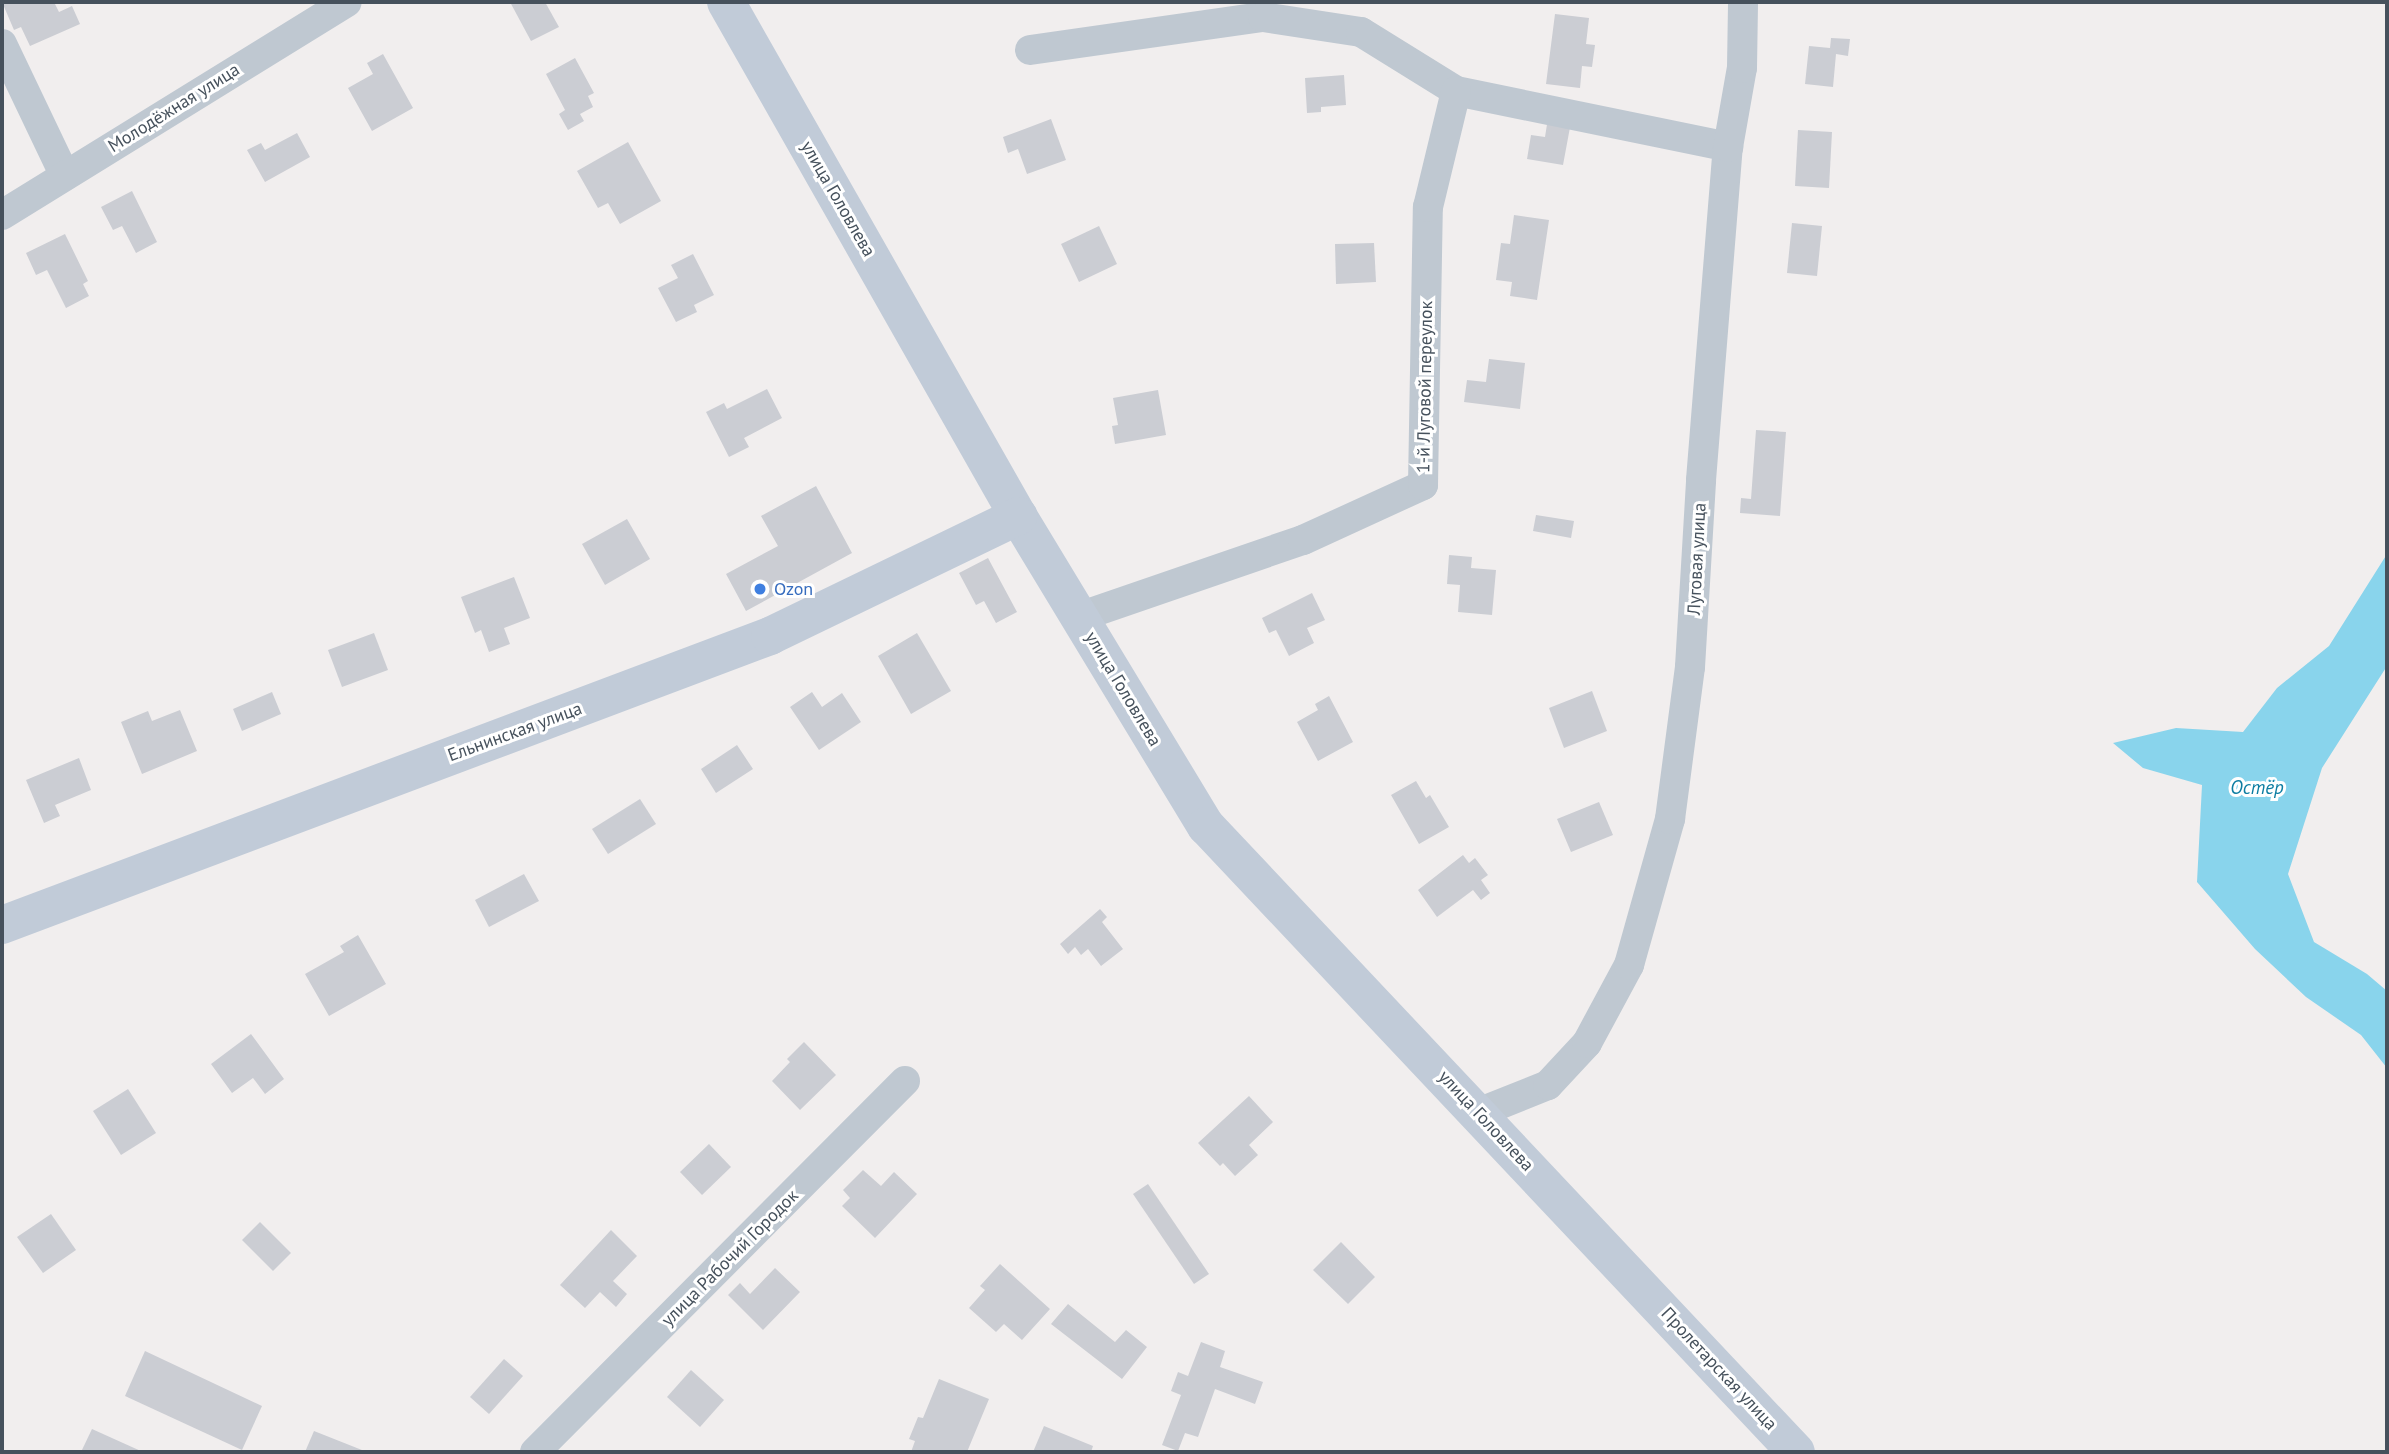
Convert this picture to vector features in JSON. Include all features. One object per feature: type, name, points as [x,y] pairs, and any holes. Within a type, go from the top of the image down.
[{"type":"main road","name":"улица Головлева","points":[[726,2],[1018,516],[1206,826],[1642,1286]]},
{"type":"main road","name":"Ельнинская улица","points":[[2,925],[771,636],[1018,516]]},
{"type":"main road","name":"Пролетарская улица","points":[[1642,1286],[1796,1452]]},
{"type":"street","name":"Молодёжная улица","points":[[2,215],[347,2]]},
{"type":"street","name":"Луговая улица","points":[[1478,1113],[1548,1085],[1587,1043],[1629,965],[1670,819],[1690,667],[1701,480],[1728,148],[1742,68],[1743,2]]},
{"type":"street","points":[[1030,50],[1264,17],[1362,32],[1456,90],[1728,148]]},
{"type":"street","points":[[2,44],[65,176]]},
{"type":"street","name":"1-й Луговой переулок","points":[[1079,617],[1303,540],[1423,485],[1428,207],[1456,90]]},
{"type":"street","name":"улица Рабочий Городок","points":[[544,1443],[905,1081]]},
{"type":"water","name":"Остёр","points":[[2387,554],[2387,666],[2322,768],[2288,874],[2314,942],[2367,974],[2387,991],[2387,1068],[2361,1035],[2306,997],[2255,949],[2197,882],[2202,785],[2143,768],[2113,743],[2176,728],[2243,732],[2277,688],[2329,646]]},
{"type":"building","points":[[2,2],[54,2],[59,12],[72,6],[80,24],[30,46],[21,27],[14,30]]},
{"type":"building","points":[[510,2],[545,2],[559,27],[531,41]]},
{"type":"building","points":[[1555,14],[1589,18],[1586,44],[1595,45],[1592,67],[1582,66],[1580,88],[1546,84]]},
{"type":"building","points":[[1831,38],[1850,39],[1848,56],[1836,54],[1833,87],[1805,84],[1809,46],[1830,48]]},
{"type":"building","points":[[383,54],[413,108],[372,131],[348,88],[373,74],[367,63]]},
{"type":"building","points":[[575,58],[594,93],[588,96],[593,107],[580,114],[584,121],[568,130],[559,114],[565,110],[546,74]]},
{"type":"building","points":[[1344,75],[1346,105],[1321,107],[1321,112],[1307,113],[1305,78]]},
{"type":"building","points":[[1548,118],[1571,122],[1563,165],[1527,159],[1531,135],[1545,137]]},
{"type":"building","points":[[1051,119],[1066,160],[1027,174],[1018,149],[1008,153],[1003,137]]},
{"type":"building","points":[[1798,130],[1832,132],[1829,188],[1795,186]]},
{"type":"building","points":[[297,133],[310,157],[265,182],[247,150],[261,143],[265,150]]},
{"type":"building","points":[[628,142],[661,201],[620,224],[608,203],[598,208],[577,171]]},
{"type":"building","points":[[132,191],[157,242],[136,253],[122,226],[113,230],[101,207]]},
{"type":"building","points":[[1514,215],[1549,220],[1537,300],[1510,296],[1512,282],[1496,280],[1501,243],[1510,244]]},
{"type":"building","points":[[1792,223],[1822,226],[1817,276],[1787,273]]},
{"type":"building","points":[[1099,226],[1117,264],[1079,282],[1061,244]]},
{"type":"building","points":[[65,234],[88,281],[83,284],[89,296],[66,308],[47,270],[36,275],[26,253]]},
{"type":"building","points":[[1374,243],[1376,282],[1336,284],[1335,244]]},
{"type":"building","points":[[693,254],[714,295],[694,305],[697,312],[676,322],[658,288],[678,278],[671,265]]},
{"type":"building","points":[[1489,359],[1525,363],[1520,409],[1464,402],[1467,380],[1486,382]]},
{"type":"building","points":[[767,389],[782,418],[744,438],[749,447],[729,457],[706,412],[724,403],[727,409]]},
{"type":"building","points":[[1158,390],[1166,435],[1115,444],[1112,426],[1118,425],[1113,398]]},
{"type":"building","points":[[1756,430],[1786,432],[1780,516],[1740,513],[1741,498],[1751,499]]},
{"type":"building","points":[[816,486],[852,553],[746,611],[726,574],[778,546],[761,516]]},
{"type":"building","points":[[1536,515],[1574,521],[1571,538],[1533,531]]},
{"type":"building","points":[[627,519],[650,559],[605,585],[582,544]]},
{"type":"building","points":[[1449,555],[1472,557],[1471,568],[1496,570],[1492,615],[1458,612],[1460,585],[1447,584]]},
{"type":"building","points":[[988,558],[1017,612],[996,623],[984,601],[976,605],[959,573]]},
{"type":"building","points":[[514,577],[530,618],[504,628],[510,644],[489,652],[481,630],[475,633],[461,597]]},
{"type":"building","points":[[1312,593],[1325,620],[1307,628],[1314,643],[1289,656],[1276,630],[1269,633],[1262,618]]},
{"type":"building","points":[[374,633],[388,670],[342,687],[328,650]]},
{"type":"building","points":[[917,633],[951,691],[911,714],[878,656]]},
{"type":"building","points":[[1592,691],[1607,731],[1564,748],[1549,708]]},
{"type":"building","points":[[272,692],[281,714],[242,731],[233,709]]},
{"type":"building","points":[[812,692],[822,707],[842,693],[861,722],[819,750],[790,707]]},
{"type":"building","points":[[1329,696],[1353,742],[1318,761],[1297,722],[1318,710],[1315,704]]},
{"type":"building","points":[[180,710],[197,751],[142,774],[121,722],[148,711],[152,721]]},
{"type":"building","points":[[737,745],[753,769],[716,793],[701,769]]},
{"type":"building","points":[[79,758],[91,790],[55,805],[60,816],[44,823],[26,780]]},
{"type":"building","points":[[1416,781],[1426,798],[1430,795],[1449,827],[1419,844],[1391,795]]},
{"type":"building","points":[[640,799],[656,824],[608,854],[592,829]]},
{"type":"building","points":[[1599,802],[1613,835],[1571,852],[1557,819]]},
{"type":"building","points":[[1463,855],[1469,863],[1475,858],[1488,875],[1481,880],[1490,893],[1481,900],[1473,890],[1437,917],[1418,890]]},
{"type":"building","points":[[524,874],[539,901],[489,927],[475,900]]},
{"type":"building","points":[[1100,909],[1107,917],[1102,922],[1123,949],[1101,966],[1088,949],[1081,955],[1075,947],[1068,954],[1060,944]]},
{"type":"building","points":[[358,935],[386,984],[329,1016],[305,974],[344,952],[340,946]]},
{"type":"building","points":[[251,1034],[284,1079],[265,1094],[253,1078],[232,1093],[211,1064]]},
{"type":"building","points":[[804,1042],[836,1075],[800,1110],[772,1081],[790,1062],[787,1059]]},
{"type":"building","points":[[128,1089],[156,1133],[121,1155],[93,1111]]},
{"type":"building","points":[[1249,1096],[1273,1122],[1249,1145],[1258,1155],[1235,1176],[1223,1163],[1220,1166],[1198,1143]]},
{"type":"building","points":[[709,1144],[731,1167],[702,1195],[680,1172]]},
{"type":"building","points":[[863,1170],[881,1186],[894,1172],[917,1194],[875,1238],[842,1206],[850,1198],[843,1190]]},
{"type":"building","points":[[1148,1184],[1209,1274],[1194,1284],[1133,1194]]},
{"type":"building","points":[[51,1214],[76,1250],[43,1273],[17,1237]]},
{"type":"building","points":[[260,1222],[291,1253],[273,1271],[242,1240]]},
{"type":"building","points":[[611,1230],[637,1256],[613,1281],[627,1294],[616,1307],[600,1292],[585,1308],[560,1285]]},
{"type":"building","points":[[1341,1242],[1375,1277],[1348,1304],[1313,1270]]},
{"type":"building","points":[[1000,1264],[1050,1309],[1022,1340],[1004,1324],[996,1332],[969,1308],[985,1290],[980,1286]]},
{"type":"building","points":[[775,1268],[800,1292],[763,1330],[728,1295],[740,1283],[750,1294]]},
{"type":"building","points":[[1068,1304],[1115,1342],[1126,1330],[1147,1347],[1122,1379],[1051,1324]]},
{"type":"building","points":[[1201,1342],[1225,1351],[1220,1367],[1263,1382],[1255,1404],[1215,1389],[1198,1437],[1185,1433],[1178,1451],[1162,1445],[1181,1395],[1171,1391],[1178,1372],[1188,1376]]},
{"type":"building","points":[[145,1351],[262,1406],[242,1450],[125,1396]]},
{"type":"building","points":[[504,1359],[523,1376],[489,1414],[470,1397]]},
{"type":"building","points":[[691,1370],[724,1400],[700,1427],[667,1397]]},
{"type":"building","points":[[939,1379],[989,1399],[967,1452],[911,1452],[915,1441],[909,1439],[918,1417],[923,1418]]},
{"type":"building","points":[[1044,1426],[1093,1446],[1091,1452],[1033,1452]]},
{"type":"building","points":[[92,1429],[143,1452],[81,1452]]},
{"type":"building","points":[[314,1431],[367,1452],[305,1452]]},
{"type":"place","name":"Ozon","points":[[760,589]]}]
